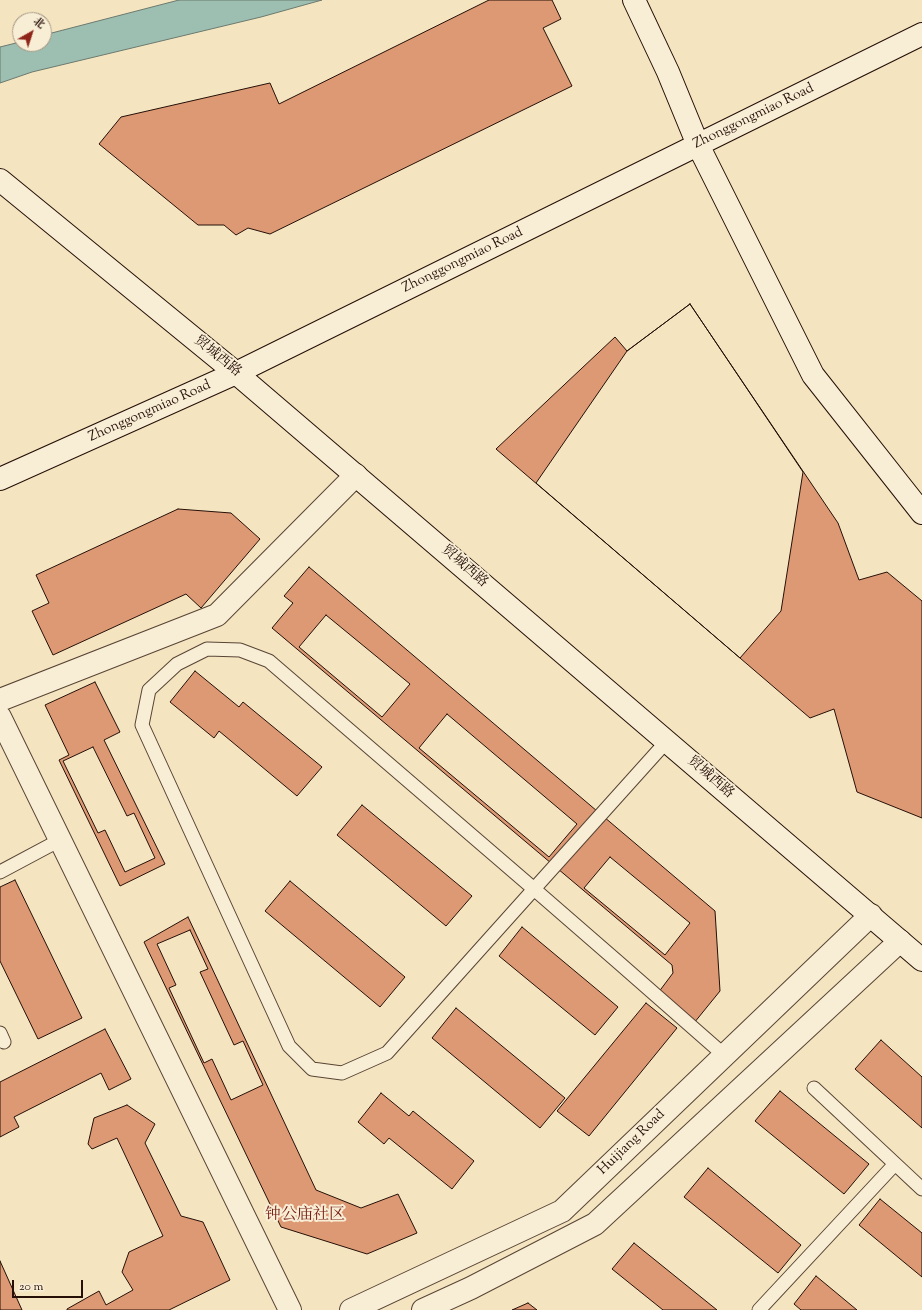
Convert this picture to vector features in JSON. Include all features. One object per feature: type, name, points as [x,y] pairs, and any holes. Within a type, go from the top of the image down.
[{"type":"street","points":[[634,0],[668,72],[698,145],[813,375],[922,514]]},
{"type":"street","name":"Zhonggongmiao Road","points":[[0,479],[236,373],[922,34]]},
{"type":"street","name":"贸城西路","points":[[0,180],[236,373],[922,960]]},
{"type":"street","points":[[0,700],[217,615],[356,475]]},
{"type":"street","points":[[0,717],[290,1310]]},
{"type":"street","name":"Huijiang Road","points":[[352,1310],[562,1211],[871,915]]},
{"type":"street","points":[[423,1310],[471,1288],[595,1224],[900,941]]},
{"type":"lane","points":[[667,742],[534,890],[387,1053],[342,1073],[312,1069],[289,1046],[142,725],[148,690],[177,664],[207,649],[240,650],[269,661],[534,890],[724,1056]]},
{"type":"lane","points":[[0,872],[60,840]]},
{"type":"lane","points":[[814,1088],[922,1189]]},
{"type":"lane","points":[[759,1310],[895,1164]]},
{"type":"shaded area","points":[[179,0],[322,0],[261,17],[32,72],[0,83],[0,47],[12,44],[12,52],[52,52],[52,33]]},
{"type":"building","points":[[489,0],[552,0],[561,19],[543,28],[572,86],[270,234],[248,228],[236,235],[224,225],[198,225],[99,144],[121,117],[270,83],[279,104]]},
{"type":"building","points":[[690,304],[838,523],[859,580],[887,572],[922,601],[922,818],[857,792],[834,709],[810,718],[496,449],[615,337],[627,351]]},
{"type":"building","points":[[690,304],[803,472],[781,611],[740,658],[536,483],[627,351]]},
{"type":"building","points":[[178,509],[231,513],[260,539],[201,608],[186,594],[53,655],[32,611],[49,603],[36,575]]},
{"type":"building","points":[[309,567],[715,911],[720,991],[694,1023],[658,993],[673,973],[672,965],[272,628],[293,603],[284,596]]},
{"type":"building","points":[[326,615],[410,684],[382,717],[299,647]]},
{"type":"building","points":[[195,671],[239,707],[243,702],[322,767],[297,796],[219,731],[214,738],[170,702]]},
{"type":"building","points":[[95,682],[120,732],[104,740],[165,864],[120,886],[59,760],[69,755],[45,705]]},
{"type":"building","points":[[447,714],[577,824],[549,857],[419,748]]},
{"type":"building","points":[[93,747],[127,816],[134,813],[155,858],[125,872],[105,830],[98,833],[63,761]]},
{"type":"building","points":[[362,805],[472,896],[446,926],[337,835]]},
{"type":"building","points":[[610,857],[690,923],[665,955],[584,888]]},
{"type":"building","points":[[15,880],[82,1018],[38,1039],[0,961],[0,887]]},
{"type":"building","points":[[290,881],[405,977],[380,1007],[265,911]]},
{"type":"building","points":[[188,917],[316,1190],[361,1208],[398,1194],[417,1233],[367,1254],[281,1227],[144,942]]},
{"type":"building","points":[[522,927],[618,1007],[595,1035],[499,956]]},
{"type":"building","points":[[190,930],[208,969],[200,972],[234,1045],[243,1041],[263,1085],[231,1100],[212,1059],[204,1063],[169,988],[176,985],[157,944]]},
{"type":"building","points":[[646,1003],[677,1028],[589,1136],[557,1111]]},
{"type":"building","points":[[456,1008],[565,1098],[540,1128],[432,1038]]},
{"type":"building","points":[[105,1029],[131,1079],[109,1090],[101,1073],[14,1117],[19,1127],[0,1137],[0,1082]]},
{"type":"building","points":[[881,1040],[922,1077],[922,1128],[855,1069]]},
{"type":"building","points":[[780,1091],[869,1164],[844,1194],[755,1121]]},
{"type":"building","points":[[381,1093],[409,1116],[413,1111],[474,1161],[452,1189],[389,1138],[384,1144],[358,1122]]},
{"type":"building","points":[[127,1105],[155,1124],[145,1143],[181,1216],[203,1222],[230,1280],[169,1310],[67,1310],[99,1291],[106,1305],[133,1290],[122,1272],[129,1252],[163,1236],[117,1138],[92,1149],[88,1144],[94,1118]]},
{"type":"building","points":[[708,1168],[801,1245],[778,1273],[684,1197]]},
{"type":"building","points":[[880,1199],[922,1233],[922,1277],[859,1225]]},
{"type":"building","points":[[634,1243],[717,1310],[663,1310],[612,1269]]},
{"type":"building","points":[[0,1261],[22,1310],[0,1310]]},
{"type":"building","points":[[816,1276],[857,1310],[801,1310],[794,1304]]},
{"type":"building","points":[[528,1303],[537,1310],[512,1310]]},
{"type":"district","name":"钟公庙社区","points":[[305,1216]]}]
